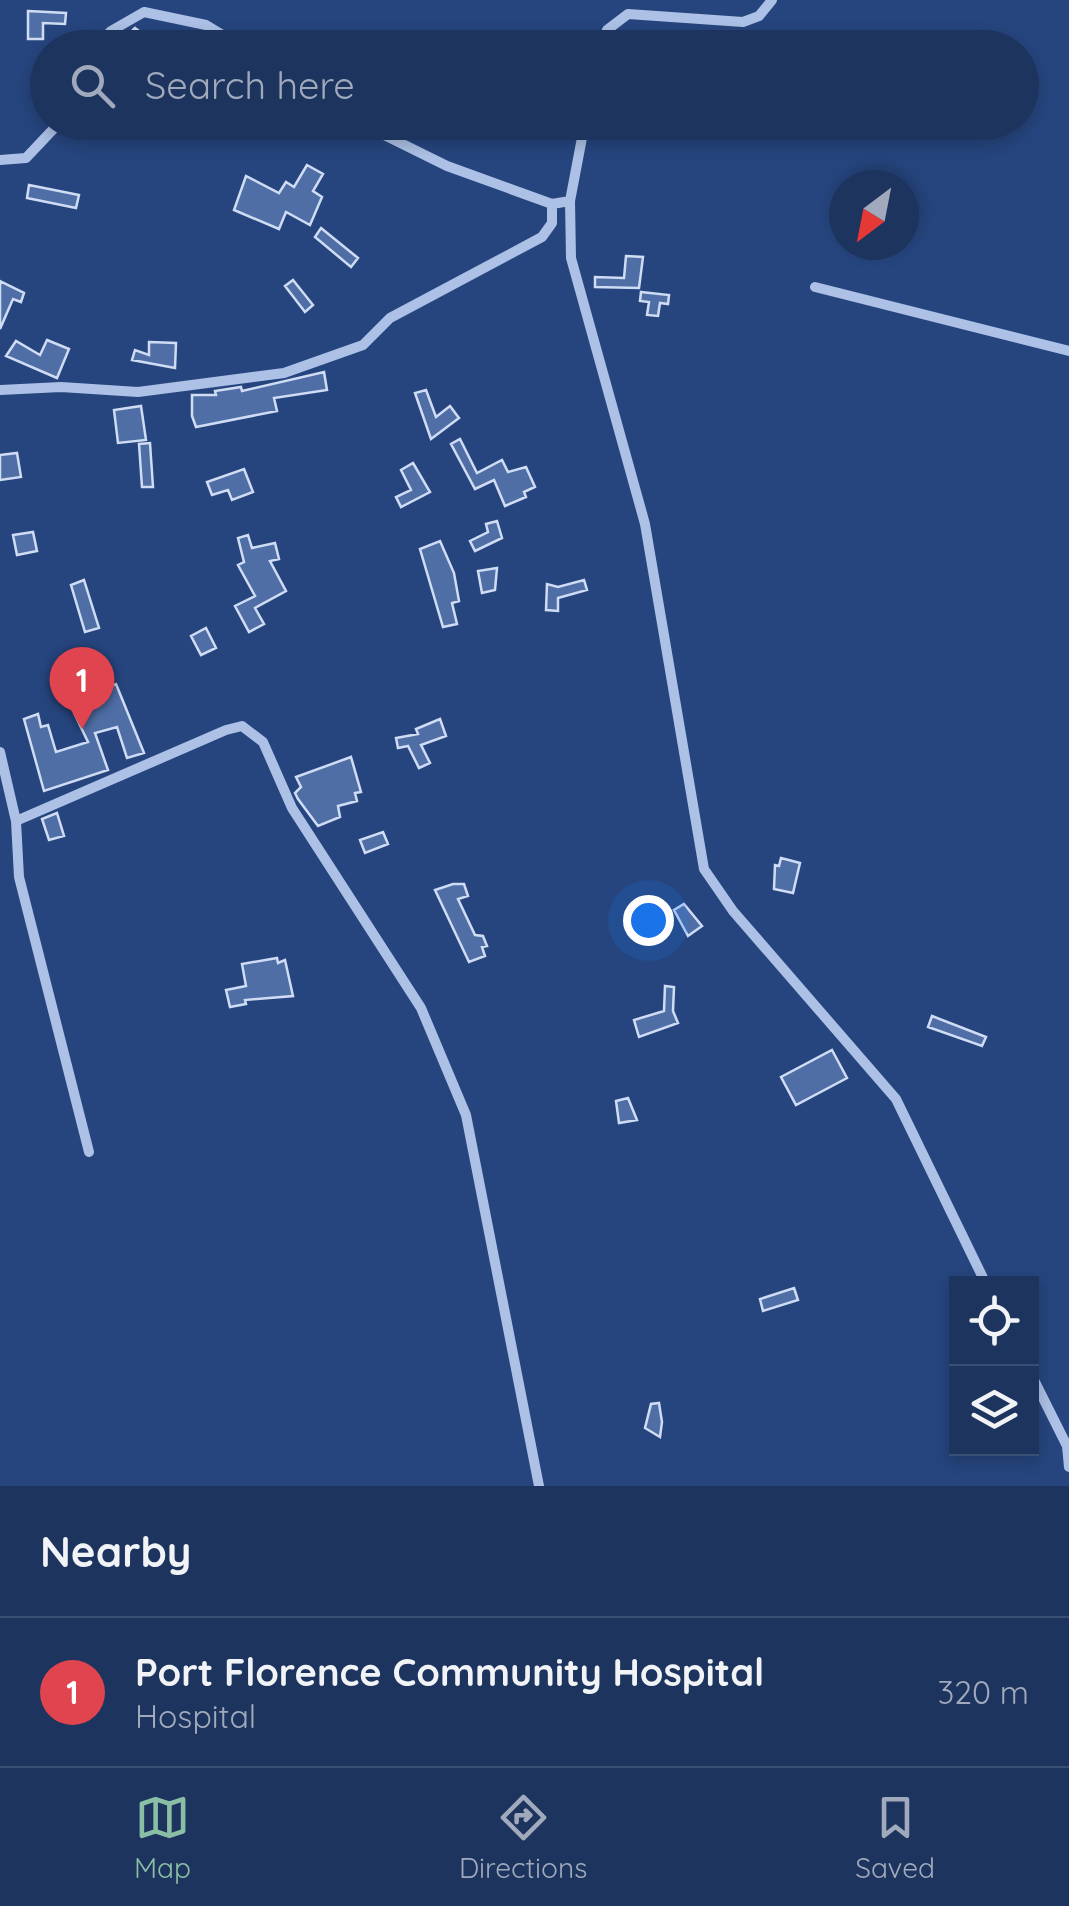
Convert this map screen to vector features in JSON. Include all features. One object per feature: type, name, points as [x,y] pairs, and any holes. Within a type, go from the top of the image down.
[{"type":"street","points":[[607,30],[628,14],[743,22],[759,16],[772,0]]},
{"type":"street","points":[[113,30],[144,12],[214,30]]},
{"type":"street","points":[[0,160],[26,158],[43,140]]},
{"type":"street","points":[[394,140],[446,166],[552,204],[570,201]]},
{"type":"street","points":[[582,140],[570,201],[571,258],[645,524],[704,869],[732,911],[896,1099],[982,1276]]},
{"type":"street","points":[[0,390],[61,387],[138,392],[284,372],[363,345],[390,318],[542,237],[552,223],[552,204]]},
{"type":"street","points":[[815,287],[1069,351]]},
{"type":"street","points":[[16,821],[226,730],[242,726],[257,734],[292,808],[421,1008],[450,1071],[466,1115],[539,1486]]},
{"type":"street","points":[[0,752],[16,821],[19,876],[90,1152]]},
{"type":"street","points":[[1039,1390],[1067,1446],[1069,1467]]},
{"type":"building","points":[[28,11],[66,13],[65,24],[43,23],[43,30],[30,30],[28,39]]},
{"type":"building","points":[[307,165],[323,174],[313,191],[322,197],[310,225],[286,212],[279,229],[234,210],[246,176],[279,193],[286,182],[294,187]]},
{"type":"building","points":[[29,185],[79,195],[76,208],[27,198]]},
{"type":"building","points":[[321,228],[358,258],[351,267],[315,237]]},
{"type":"building","points":[[626,256],[643,257],[639,288],[595,287],[595,277],[624,278]]},
{"type":"building","points":[[293,280],[313,305],[305,312],[285,286]]},
{"type":"building","points":[[0,281],[24,293],[21,302],[13,299],[0,329]]},
{"type":"building","points":[[641,292],[669,295],[668,304],[660,303],[658,316],[647,315],[649,302],[640,301]]},
{"type":"building","points":[[47,340],[69,349],[57,378],[6,356],[16,341],[40,355]]},
{"type":"building","points":[[149,342],[176,343],[175,368],[132,360],[135,350],[149,355]]},
{"type":"building","points":[[324,372],[327,390],[274,398],[277,411],[196,427],[192,395],[216,395],[215,391],[241,387],[242,391]]},
{"type":"building","points":[[426,390],[436,417],[450,406],[459,418],[431,439],[415,393]]},
{"type":"building","points":[[141,406],[146,440],[118,443],[114,410]]},
{"type":"building","points":[[460,439],[477,473],[502,460],[508,472],[526,467],[535,487],[524,492],[526,497],[505,506],[494,480],[475,489],[451,444]]},
{"type":"building","points":[[150,443],[153,487],[142,487],[139,444]]},
{"type":"building","points":[[17,453],[21,477],[0,480],[0,455]]},
{"type":"building","points":[[413,463],[430,492],[401,507],[396,497],[411,490],[401,470]]},
{"type":"building","points":[[244,469],[253,492],[232,500],[228,490],[212,495],[207,482]]},
{"type":"building","points":[[497,521],[502,538],[475,551],[470,541],[488,532],[486,524]]},
{"type":"building","points":[[33,532],[37,551],[17,555],[13,535]]},
{"type":"building","points":[[248,535],[252,548],[275,543],[279,559],[270,561],[286,591],[255,608],[264,624],[249,632],[235,606],[255,596],[238,565],[244,562],[238,538]]},
{"type":"building","points":[[440,541],[454,573],[459,601],[452,603],[457,624],[443,627],[420,549]]},
{"type":"building","points":[[497,568],[495,590],[482,593],[478,571]]},
{"type":"building","points":[[84,580],[99,628],[85,632],[71,585]]},
{"type":"building","points":[[584,580],[587,590],[558,598],[558,611],[546,610],[547,584],[558,587]]},
{"type":"building","points":[[206,628],[216,648],[201,655],[191,636]]},
{"type":"building","points":[[116,684],[144,753],[127,758],[117,727],[95,733],[108,770],[44,791],[24,719],[38,714],[41,727],[48,725],[56,752],[88,742],[75,715],[80,714],[76,700]]},
{"type":"building","points":[[440,719],[446,736],[421,745],[430,763],[419,768],[408,746],[398,748],[396,738],[418,734],[416,729]]},
{"type":"building","points":[[351,757],[361,792],[355,793],[357,801],[338,806],[340,817],[318,826],[295,793],[301,787],[296,777]]},
{"type":"building","points":[[57,813],[64,836],[49,840],[42,819]]},
{"type":"building","points":[[383,832],[388,844],[365,853],[360,840]]},
{"type":"building","points":[[781,858],[800,863],[793,893],[774,889],[775,865],[779,866]]},
{"type":"building","points":[[464,884],[468,896],[458,899],[475,935],[483,936],[487,946],[482,947],[485,956],[469,962],[435,890]]},
{"type":"building","points":[[684,904],[702,926],[688,936],[674,910]]},
{"type":"building","points":[[277,958],[278,963],[285,960],[293,996],[245,1000],[246,1004],[230,1007],[226,990],[246,986],[242,964]]},
{"type":"building","points":[[665,986],[674,987],[673,1011],[678,1023],[639,1037],[634,1020],[664,1011]]},
{"type":"building","points":[[932,1016],[986,1037],[982,1046],[928,1027]]},
{"type":"building","points":[[832,1050],[847,1078],[796,1105],[781,1077]]},
{"type":"building","points":[[628,1098],[637,1120],[619,1123],[616,1101]]},
{"type":"building","points":[[794,1288],[798,1300],[763,1311],[760,1299]]},
{"type":"building","points":[[659,1403],[660,1437],[645,1428],[651,1404]]},
{"type":"place","name":"Port Florence Community Hospital","points":[[82,729]]}]
